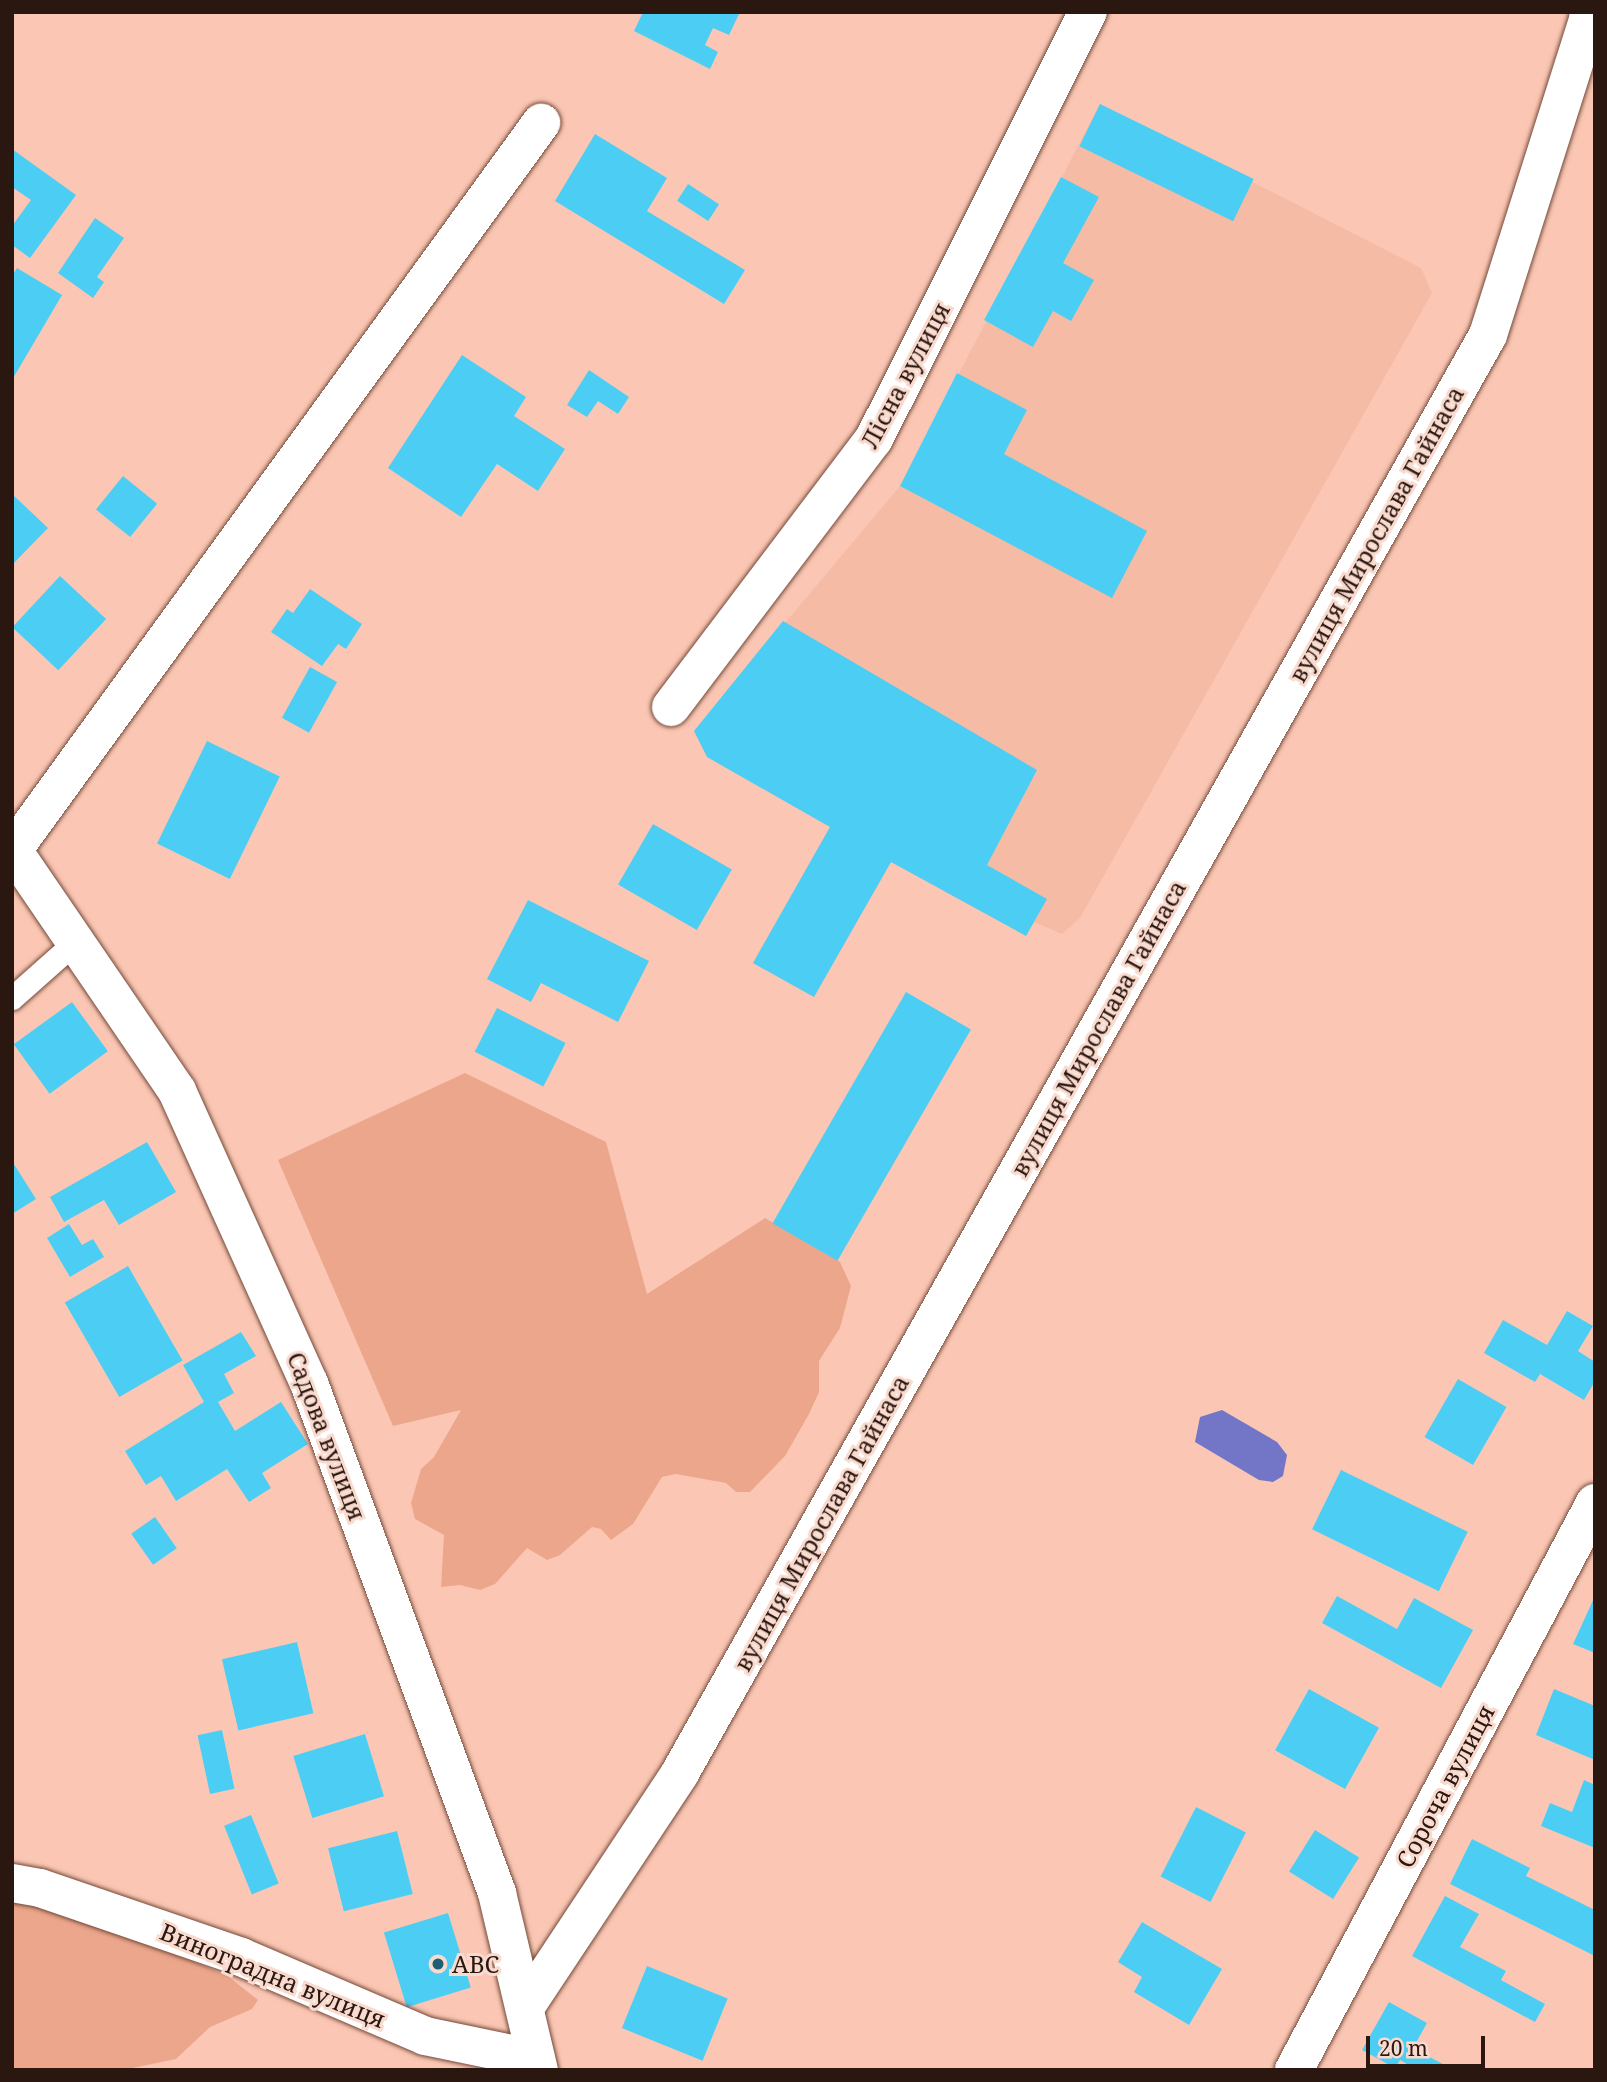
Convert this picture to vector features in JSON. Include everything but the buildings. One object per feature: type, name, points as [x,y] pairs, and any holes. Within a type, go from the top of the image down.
[{"type":"street","name":"Лісна вулиця","points":[[671,707],[874,439],[1088,12]]},
{"type":"street","name":"вулиця Мирослава Гайнаса","points":[[526,2006],[680,1773],[1488,335],[1589,16]]},
{"type":"street","points":[[12,850],[541,123]]},
{"type":"street","name":"Садова вулиця","points":[[12,850],[177,1091],[309,1383],[497,1893],[538,2064]]},
{"type":"street","name":"Сороча вулиця","points":[[1294,2070],[1595,1503]]},
{"type":"street","name":"Виноградна вулиця","points":[[12,1883],[40,1888],[240,1957],[425,2036],[538,2064]]},
{"type":"lane","points":[[12,998],[75,942]]},
{"type":"shaded area","points":[[1100,104],[1421,268],[1432,293],[1080,918],[1062,934],[1034,922],[1026,936],[891,862],[814,997],[753,963],[830,827],[707,757],[694,731],[900,486]]},
{"type":"shaded area","points":[[465,1073],[606,1142],[647,1294],[765,1218],[840,1262],[851,1286],[840,1328],[819,1361],[819,1392],[809,1414],[785,1456],[750,1492],[736,1492],[726,1483],[676,1474],[662,1477],[633,1524],[611,1540],[601,1529],[592,1527],[560,1555],[547,1560],[527,1548],[495,1584],[480,1590],[460,1585],[441,1587],[444,1535],[415,1519],[411,1503],[421,1469],[434,1457],[461,1410],[393,1426],[278,1160]]},
{"type":"shaded area","points":[[1222,1410],[1277,1442],[1287,1455],[1283,1476],[1273,1482],[1259,1480],[1195,1442],[1200,1417]]},
{"type":"shaded area","points":[[12,1896],[181,1956],[229,1977],[258,2000],[252,2009],[210,2027],[176,2059],[123,2070],[12,2070]]},
{"type":"place","name":"ABC","points":[[438,1964]]}]
